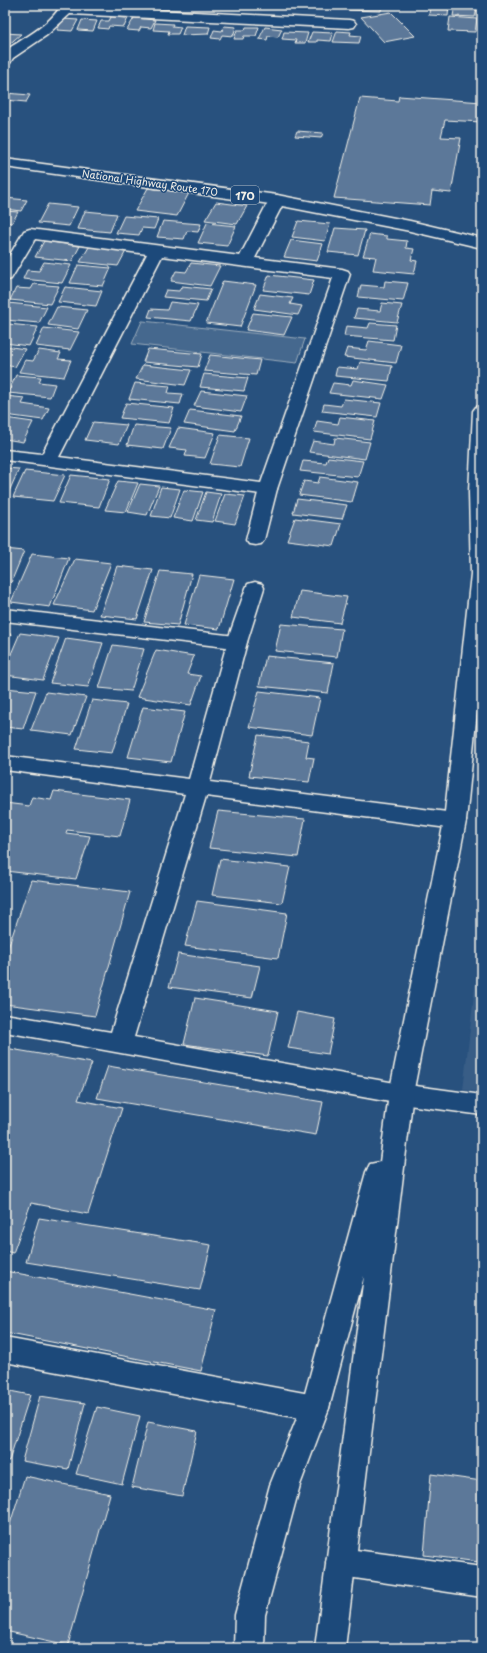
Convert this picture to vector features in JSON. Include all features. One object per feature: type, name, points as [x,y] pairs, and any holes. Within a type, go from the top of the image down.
[{"type":"main road","points":[[5,60],[8,55],[48,28],[67,8],[349,24]]},
{"type":"main road","name":"National Highway Route 170","points":[[5,163],[277,200],[410,226],[482,243]]},
{"type":"main road","points":[[245,261],[277,200]]},
{"type":"main road","points":[[5,276],[30,234],[342,274],[268,489],[5,455]]},
{"type":"main road","points":[[48,460],[157,250]]},
{"type":"main road","points":[[330,1648],[401,1094],[455,821],[481,574],[478,492],[482,412]]},
{"type":"main road","points":[[5,615],[237,642],[198,788],[120,1042]]},
{"type":"main road","points":[[5,763],[455,821]]},
{"type":"main road","points":[[5,1023],[120,1042],[401,1094],[482,1105]]},
{"type":"main road","points":[[249,1648],[250,1615],[285,1485],[315,1408],[401,1094]]},
{"type":"main road","points":[[5,1350],[315,1408]]},
{"type":"main road","points":[[341,1562],[482,1582]]},
{"type":"lane","points":[[254,540],[268,489]]},
{"type":"lane","points":[[237,642],[255,588]]},
{"type":"shaded area","points":[[142,321],[305,339],[297,363],[132,344]]},
{"type":"shaded area","points":[[482,925],[482,1092],[463,1090]]},
{"type":"building","points":[[350,5],[382,5],[381,11],[349,10]]},
{"type":"building","points":[[430,5],[449,5],[448,16],[429,15]]},
{"type":"building","points":[[455,5],[478,5],[475,17],[453,16]]},
{"type":"building","points":[[391,12],[415,36],[384,42],[361,17]]},
{"type":"building","points":[[111,17],[128,18],[124,27],[109,26],[108,29],[98,28],[101,21],[109,21]]},
{"type":"building","points":[[450,17],[477,19],[475,32],[448,31]]},
{"type":"building","points":[[134,18],[155,20],[151,28],[141,27],[139,31],[127,30]]},
{"type":"building","points":[[63,19],[78,20],[72,31],[57,30]]},
{"type":"building","points":[[82,20],[97,21],[93,31],[78,30]]},
{"type":"building","points":[[155,23],[173,24],[172,26],[181,27],[178,34],[168,34],[169,31],[153,30]]},
{"type":"building","points":[[185,26],[210,27],[208,34],[182,35]]},
{"type":"building","points":[[224,26],[236,27],[233,36],[222,35],[220,39],[211,38],[214,30],[222,31]]},
{"type":"building","points":[[246,27],[259,27],[256,36],[244,36],[243,39],[234,39],[237,30],[245,30]]},
{"type":"building","points":[[265,27],[282,29],[278,37],[268,36],[267,40],[259,39]]},
{"type":"building","points":[[337,31],[351,32],[350,35],[361,36],[359,43],[333,42]]},
{"type":"building","points":[[284,32],[308,33],[305,43],[295,43],[296,40],[282,39]]},
{"type":"building","points":[[312,32],[333,33],[331,41],[317,40],[317,42],[308,42]]},
{"type":"building","points":[[5,33],[21,34],[5,46]]},
{"type":"building","points":[[5,93],[30,95],[26,102],[5,100]]},
{"type":"building","points":[[399,96],[482,102],[482,122],[445,120],[441,137],[461,138],[451,193],[432,191],[430,205],[334,198],[360,98],[398,101]]},
{"type":"building","points":[[297,131],[323,133],[321,138],[295,136]]},
{"type":"building","points":[[148,188],[189,193],[177,216],[135,211]]},
{"type":"building","points":[[5,198],[27,200],[21,211],[5,209]]},
{"type":"building","points":[[216,202],[247,206],[237,224],[205,220]]},
{"type":"building","points":[[48,204],[78,207],[69,226],[38,223]]},
{"type":"building","points":[[5,211],[18,212],[12,223],[5,222]]},
{"type":"building","points":[[85,211],[117,214],[110,232],[78,229]]},
{"type":"building","points":[[124,216],[158,219],[154,229],[142,228],[139,235],[116,233]]},
{"type":"building","points":[[163,221],[201,224],[198,232],[187,231],[184,239],[157,237]]},
{"type":"building","points":[[298,221],[330,224],[325,241],[292,237]]},
{"type":"building","points":[[207,223],[236,226],[227,246],[198,243]]},
{"type":"building","points":[[335,228],[365,230],[358,255],[328,252]]},
{"type":"building","points":[[370,234],[387,236],[387,239],[407,241],[406,248],[414,249],[411,260],[417,261],[414,274],[373,270],[376,257],[363,256]]},
{"type":"building","points":[[291,240],[323,244],[317,261],[284,257]]},
{"type":"building","points":[[44,241],[80,246],[72,261],[35,257]]},
{"type":"building","points":[[89,247],[126,251],[118,266],[80,262]]},
{"type":"building","points":[[44,262],[71,265],[62,283],[23,279],[27,270],[39,271]]},
{"type":"building","points":[[191,263],[220,266],[210,286],[171,281],[176,271],[186,272]]},
{"type":"building","points":[[78,265],[111,268],[103,286],[70,283]]},
{"type":"building","points":[[269,275],[314,280],[309,295],[263,290]]},
{"type":"building","points":[[223,281],[256,285],[240,327],[206,323]]},
{"type":"building","points":[[385,281],[408,283],[403,301],[358,297],[361,285],[384,287]]},
{"type":"building","points":[[34,284],[59,286],[50,304],[10,300],[16,288],[31,289]]},
{"type":"building","points":[[182,286],[211,289],[206,301],[163,297],[166,290],[179,291]]},
{"type":"building","points":[[65,287],[102,291],[96,306],[58,302]]},
{"type":"building","points":[[260,294],[293,298],[290,304],[302,306],[298,315],[254,309]]},
{"type":"building","points":[[170,302],[198,305],[191,321],[148,317],[151,309],[167,310]]},
{"type":"building","points":[[8,303],[47,307],[39,323],[5,320],[5,309]]},
{"type":"building","points":[[382,303],[402,305],[397,322],[354,318],[357,309],[380,311]]},
{"type":"building","points":[[57,307],[87,310],[78,329],[48,325]]},
{"type":"building","points":[[253,313],[292,317],[284,335],[246,330]]},
{"type":"building","points":[[370,323],[396,325],[393,340],[344,336],[346,326],[368,328]]},
{"type":"building","points":[[8,324],[38,327],[29,346],[5,343],[5,330]]},
{"type":"building","points":[[44,328],[79,332],[70,350],[36,346]]},
{"type":"building","points":[[369,341],[401,345],[396,363],[344,357],[347,348],[366,350]]},
{"type":"building","points":[[5,346],[25,349],[15,367],[5,365]]},
{"type":"building","points":[[148,349],[202,354],[198,367],[143,362]]},
{"type":"building","points":[[39,350],[61,353],[58,359],[71,360],[64,377],[19,372],[25,360],[33,361]]},
{"type":"building","points":[[210,355],[260,360],[256,375],[204,371]]},
{"type":"building","points":[[360,362],[392,366],[389,381],[335,376],[337,367],[358,369]]},
{"type":"building","points":[[143,365],[191,370],[185,385],[136,379]]},
{"type":"building","points":[[204,374],[248,378],[244,391],[200,387]]},
{"type":"building","points":[[16,375],[41,377],[39,382],[55,384],[50,397],[8,393]]},
{"type":"building","points":[[353,380],[388,385],[383,399],[329,393],[333,383],[351,385]]},
{"type":"building","points":[[135,383],[170,386],[168,393],[183,394],[180,404],[129,399]]},
{"type":"building","points":[[201,391],[247,396],[241,412],[194,406]]},
{"type":"building","points":[[5,396],[25,398],[22,404],[49,408],[43,420],[5,415]]},
{"type":"building","points":[[344,399],[381,403],[377,417],[322,411],[324,404],[341,406]]},
{"type":"building","points":[[126,403],[174,408],[169,423],[120,418]]},
{"type":"building","points":[[190,410],[241,416],[235,431],[184,424]]},
{"type":"building","points":[[340,417],[375,421],[370,439],[314,432],[317,421],[338,424]]},
{"type":"building","points":[[5,418],[33,422],[23,442],[5,439]]},
{"type":"building","points":[[93,422],[127,425],[119,444],[85,440]]},
{"type":"building","points":[[134,425],[171,428],[163,449],[127,445]]},
{"type":"building","points":[[178,428],[215,433],[205,458],[185,456],[187,450],[169,448]]},
{"type":"building","points":[[220,435],[249,438],[240,467],[210,464]]},
{"type":"building","points":[[335,438],[370,442],[365,459],[309,452],[313,441],[334,444]]},
{"type":"building","points":[[328,457],[363,461],[358,477],[300,471],[303,461],[326,463]]},
{"type":"building","points":[[5,468],[19,469],[7,496],[5,496]]},
{"type":"building","points":[[25,471],[65,475],[53,501],[13,497]]},
{"type":"building","points":[[71,475],[110,479],[99,507],[59,503]]},
{"type":"building","points":[[320,477],[358,482],[352,502],[299,495],[304,481],[318,483]]},
{"type":"building","points":[[118,481],[138,483],[126,512],[105,510]]},
{"type":"building","points":[[140,484],[159,486],[147,515],[128,512]]},
{"type":"building","points":[[161,487],[180,489],[170,518],[151,516]]},
{"type":"building","points":[[184,490],[203,492],[193,521],[173,518]]},
{"type":"building","points":[[206,492],[221,494],[212,522],[196,520]]},
{"type":"building","points":[[225,494],[245,496],[235,524],[215,521]]},
{"type":"building","points":[[297,499],[347,505],[342,519],[293,513]]},
{"type":"building","points":[[295,518],[341,524],[334,546],[287,540]]},
{"type":"building","points":[[5,549],[24,551],[5,597]]},
{"type":"building","points":[[32,554],[69,558],[50,607],[11,602]]},
{"type":"building","points":[[75,559],[111,563],[92,610],[54,605]]},
{"type":"building","points":[[117,566],[153,570],[137,619],[100,615]]},
{"type":"building","points":[[160,571],[192,574],[178,625],[144,622]]},
{"type":"building","points":[[199,575],[234,579],[219,629],[184,625]]},
{"type":"building","points":[[300,591],[347,597],[340,623],[293,617]]},
{"type":"building","points":[[281,624],[342,629],[337,657],[275,651]]},
{"type":"building","points":[[20,633],[59,638],[43,680],[5,675],[5,668]]},
{"type":"building","points":[[5,634],[11,634],[5,649]]},
{"type":"building","points":[[66,638],[103,643],[88,687],[50,683]]},
{"type":"building","points":[[113,645],[144,649],[131,691],[99,688]]},
{"type":"building","points":[[156,650],[194,656],[187,674],[201,676],[191,705],[137,697]]},
{"type":"building","points":[[266,656],[334,663],[328,693],[259,686]]},
{"type":"building","points":[[5,688],[36,691],[23,729],[5,727]]},
{"type":"building","points":[[259,691],[320,698],[312,735],[249,727]]},
{"type":"building","points":[[46,692],[86,697],[72,735],[31,730]]},
{"type":"building","points":[[92,700],[127,704],[112,753],[76,749]]},
{"type":"building","points":[[143,707],[185,712],[171,762],[128,757]]},
{"type":"building","points":[[258,735],[309,741],[306,757],[314,758],[309,782],[249,776]]},
{"type":"building","points":[[54,791],[130,800],[120,836],[67,830],[66,833],[90,836],[76,879],[5,871],[5,861],[8,852],[5,851],[5,803],[29,806],[32,797],[51,800]]},
{"type":"building","points":[[218,811],[305,819],[298,857],[209,848]]},
{"type":"building","points":[[220,859],[290,867],[282,903],[212,895]]},
{"type":"building","points":[[31,880],[130,892],[95,1016],[5,1004],[5,957]]},
{"type":"building","points":[[197,901],[287,913],[278,958],[185,946]]},
{"type":"building","points":[[178,954],[260,966],[252,998],[169,987]]},
{"type":"building","points":[[195,998],[278,1011],[268,1056],[184,1044]]},
{"type":"building","points":[[297,1012],[335,1019],[328,1054],[288,1048]]},
{"type":"building","points":[[5,1048],[92,1063],[78,1100],[122,1108],[88,1214],[31,1203],[13,1253],[5,1251]]},
{"type":"building","points":[[108,1066],[323,1102],[316,1135],[97,1098]]},
{"type":"building","points":[[39,1218],[211,1245],[200,1290],[26,1262]]},
{"type":"building","points":[[5,1271],[216,1310],[201,1371],[5,1333]]},
{"type":"building","points":[[5,1390],[30,1395],[9,1461],[5,1460]]},
{"type":"building","points":[[40,1396],[85,1403],[68,1469],[22,1461]]},
{"type":"building","points":[[97,1407],[140,1416],[122,1484],[76,1474]]},
{"type":"building","points":[[148,1422],[197,1431],[182,1496],[132,1487]]},
{"type":"building","points":[[431,1474],[482,1481],[482,1518],[479,1562],[424,1555]]},
{"type":"building","points":[[25,1476],[110,1494],[68,1645],[5,1631],[5,1540]]}]
